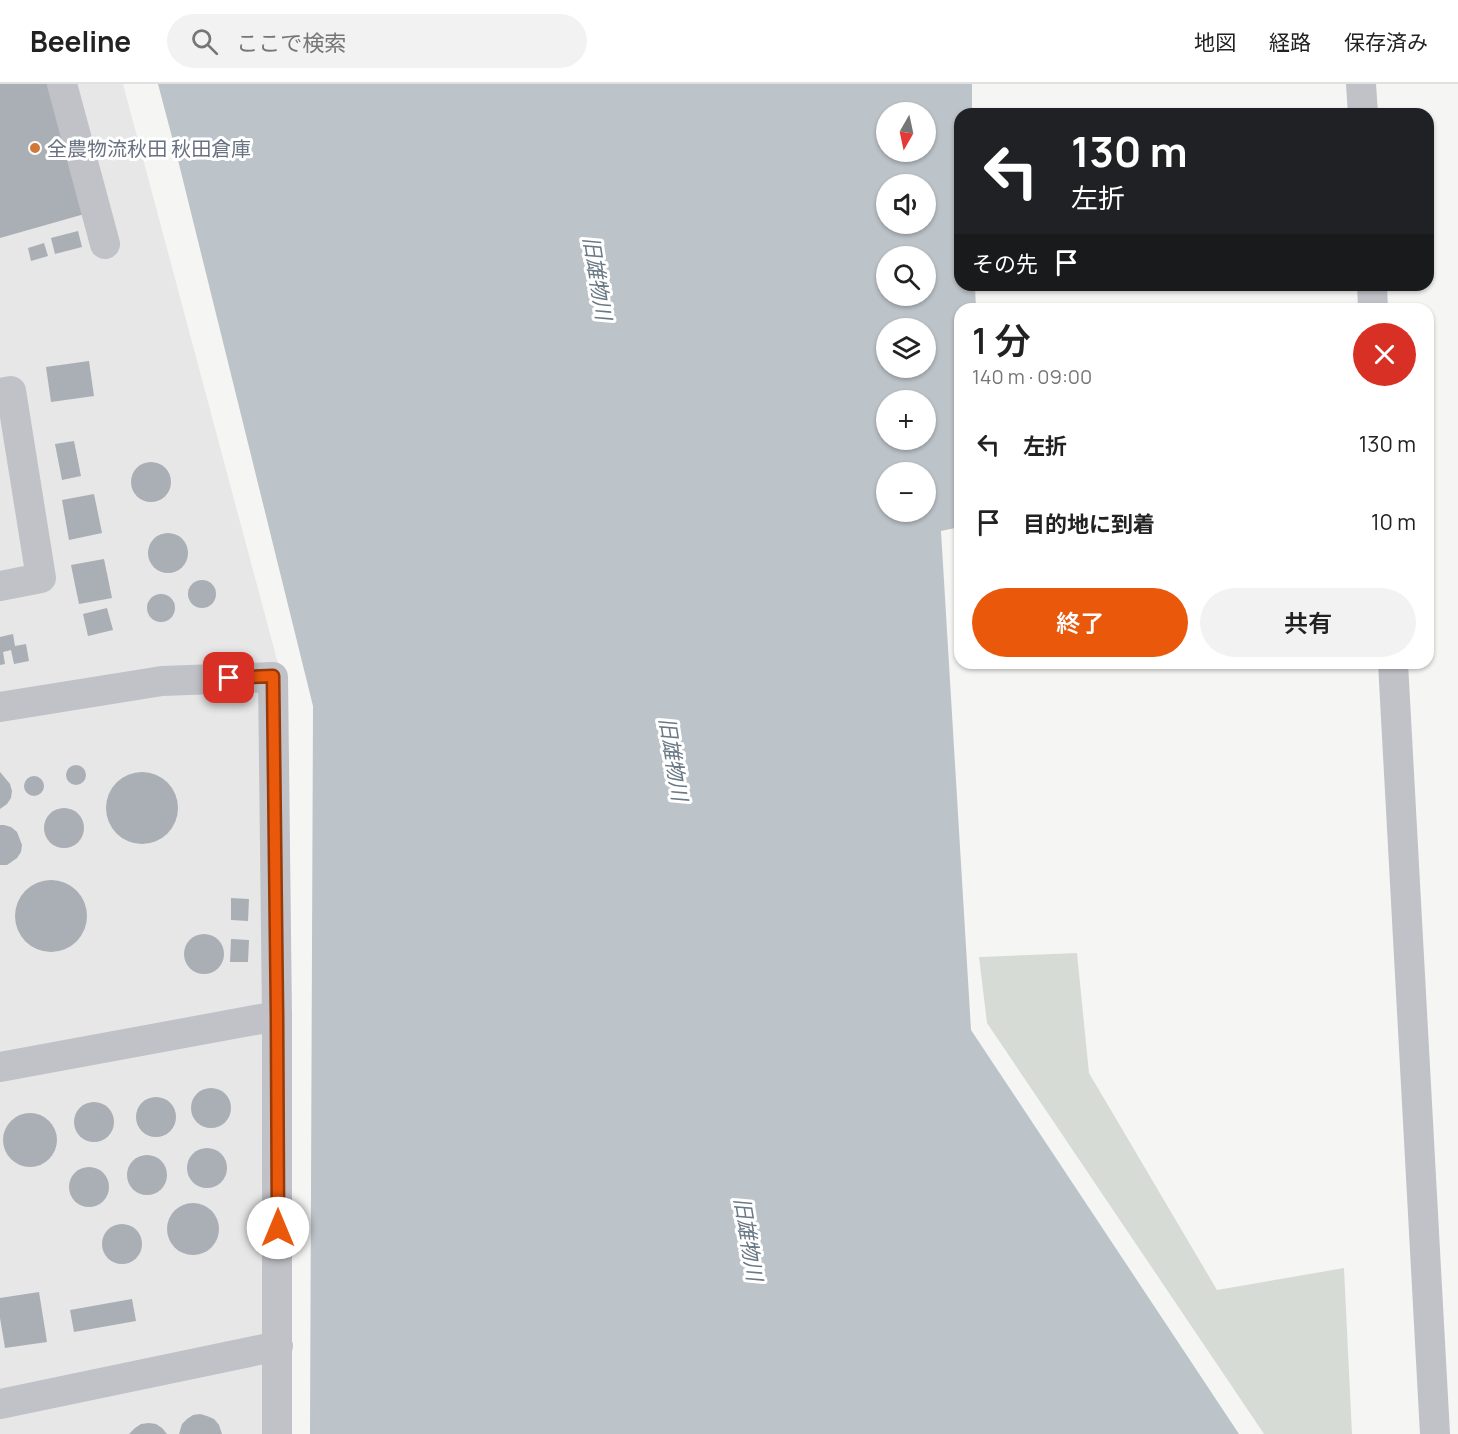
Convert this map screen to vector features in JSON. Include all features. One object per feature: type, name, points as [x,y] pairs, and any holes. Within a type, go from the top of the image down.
[{"type":"street","points":[[62,84],[105,244]]},
{"type":"street","points":[[1361,84],[1363,108]]},
{"type":"street","points":[[0,393],[12,391],[41,578],[0,586]]},
{"type":"street","points":[[1393,669],[1435,1434]]},
{"type":"street","points":[[0,707],[162,681],[273,676],[277,1017],[277,1434]]},
{"type":"street","points":[[0,1067],[277,1017]]},
{"type":"street","points":[[0,1404],[278,1346]]},
{"type":"shaded area","points":[[0,84],[123,84],[285,690],[285,1434],[0,1434]]},
{"type":"shaded area","points":[[1077,953],[1089,1073],[1217,1290],[1344,1268],[1352,1434],[1264,1434],[987,1023],[979,957]]},
{"type":"water","name":"旧雄物川","points":[[158,84],[972,84],[972,108],[954,108],[954,291],[975,291],[976,303],[954,303],[954,528],[941,531],[971,1030],[1239,1434],[310,1434],[313,706]]},
{"type":"building","name":"全農物流秋田 秋田倉庫","points":[[0,84],[51,84],[88,213],[0,238]]},
{"type":"building","points":[[78,231],[82,247],[55,254],[51,238]]},
{"type":"building","points":[[44,243],[48,256],[31,261],[28,248]]},
{"type":"building","points":[[89,361],[94,396],[51,402],[46,367]]},
{"type":"building","points":[[74,441],[81,476],[62,480],[55,444]]},
{"type":"building","points":[[151,462],[159,463],[165,468],[170,474],[170,490],[165,496],[159,501],[151,502],[143,501],[137,496],[132,490],[131,482],[132,474],[137,468],[143,463]]},
{"type":"building","points":[[94,494],[102,533],[69,540],[62,500]]},
{"type":"building","points":[[168,533],[176,534],[182,539],[187,545],[187,561],[182,567],[176,572],[168,573],[160,572],[154,567],[149,561],[148,553],[149,545],[154,539],[160,534]]},
{"type":"building","points":[[104,559],[112,598],[79,604],[71,565]]},
{"type":"building","points":[[202,580],[212,584],[216,594],[212,604],[202,608],[192,604],[188,594],[192,584]]},
{"type":"building","points":[[161,594],[171,598],[175,608],[171,618],[161,622],[151,618],[147,608],[151,598]]},
{"type":"building","points":[[107,608],[113,630],[88,636],[83,614]]},
{"type":"building","points":[[13,634],[15,646],[26,644],[29,661],[14,664],[11,650],[3,652],[5,664],[0,665],[0,637]]},
{"type":"building","points":[[76,765],[83,768],[86,775],[83,782],[76,785],[69,782],[66,775],[69,768]]},
{"type":"building","points":[[0,772],[10,784],[12,791],[7,804],[0,809]]},
{"type":"building","points":[[142,772],[162,778],[172,788],[178,808],[172,828],[162,838],[142,844],[122,838],[112,828],[106,808],[112,788],[122,778]]},
{"type":"building","points":[[34,776],[41,779],[44,786],[41,793],[34,796],[27,793],[24,786],[27,779]]},
{"type":"building","points":[[64,808],[72,809],[78,814],[83,820],[83,836],[78,842],[72,847],[64,848],[56,847],[50,842],[45,836],[44,828],[45,820],[50,814],[56,809]]},
{"type":"building","points":[[0,825],[11,827],[17,832],[22,845],[17,858],[7,865],[0,865]]},
{"type":"building","points":[[51,880],[71,886],[81,896],[87,916],[81,936],[71,946],[51,952],[31,946],[21,936],[15,916],[21,896],[31,886]]},
{"type":"building","points":[[231,898],[249,899],[248,921],[231,920]]},
{"type":"building","points":[[204,934],[212,935],[218,940],[223,946],[223,962],[218,968],[212,973],[204,974],[196,973],[190,968],[185,962],[184,954],[185,946],[190,940],[196,935]]},
{"type":"building","points":[[231,939],[249,940],[248,962],[230,962]]},
{"type":"building","points":[[211,1088],[219,1089],[225,1094],[230,1100],[230,1116],[225,1122],[219,1127],[211,1128],[203,1127],[197,1122],[192,1116],[191,1108],[192,1100],[197,1094],[203,1089]]},
{"type":"building","points":[[156,1097],[164,1098],[170,1103],[175,1109],[175,1125],[170,1131],[164,1136],[156,1137],[148,1136],[142,1131],[137,1125],[136,1117],[137,1109],[142,1103],[148,1098]]},
{"type":"building","points":[[94,1102],[102,1103],[108,1108],[113,1114],[113,1130],[108,1136],[102,1141],[94,1142],[86,1141],[80,1136],[75,1130],[74,1122],[75,1114],[80,1108],[86,1103]]},
{"type":"building","points":[[30,1113],[40,1115],[49,1121],[55,1130],[57,1140],[55,1150],[49,1159],[40,1165],[30,1167],[20,1165],[11,1159],[5,1150],[3,1140],[5,1130],[11,1121],[20,1115]]},
{"type":"building","points":[[207,1148],[215,1149],[221,1154],[226,1160],[226,1176],[221,1182],[215,1187],[207,1188],[199,1187],[193,1182],[188,1176],[187,1168],[188,1160],[193,1154],[199,1149]]},
{"type":"building","points":[[147,1155],[155,1156],[161,1161],[166,1167],[166,1183],[161,1189],[155,1194],[147,1195],[139,1194],[133,1189],[128,1183],[127,1175],[128,1167],[133,1161],[139,1156]]},
{"type":"building","points":[[89,1167],[97,1168],[103,1173],[108,1179],[108,1195],[103,1201],[97,1206],[89,1207],[81,1206],[75,1201],[70,1195],[69,1187],[70,1179],[75,1173],[81,1168]]},
{"type":"building","points":[[193,1203],[203,1205],[211,1211],[217,1219],[219,1229],[217,1239],[211,1247],[203,1253],[193,1255],[183,1253],[175,1247],[169,1239],[167,1229],[169,1219],[175,1211],[183,1205]]},
{"type":"building","points":[[122,1224],[130,1225],[136,1230],[141,1236],[141,1252],[136,1258],[130,1263],[122,1264],[114,1263],[108,1258],[103,1252],[102,1244],[103,1236],[108,1230],[114,1225]]},
{"type":"building","points":[[39,1292],[47,1342],[5,1348],[0,1318],[0,1298]]},
{"type":"building","points":[[132,1299],[136,1321],[74,1332],[70,1310]]},
{"type":"building","points":[[200,1414],[214,1419],[222,1434],[179,1434],[182,1424],[187,1419]]},
{"type":"building","points":[[141,1424],[156,1424],[167,1434],[129,1434]]},
{"type":"place","name":"全農物流秋田 秋田倉庫","points":[[35,148]]},
{"type":"route","points":[[229,678],[273,676],[278,1228]]}]
